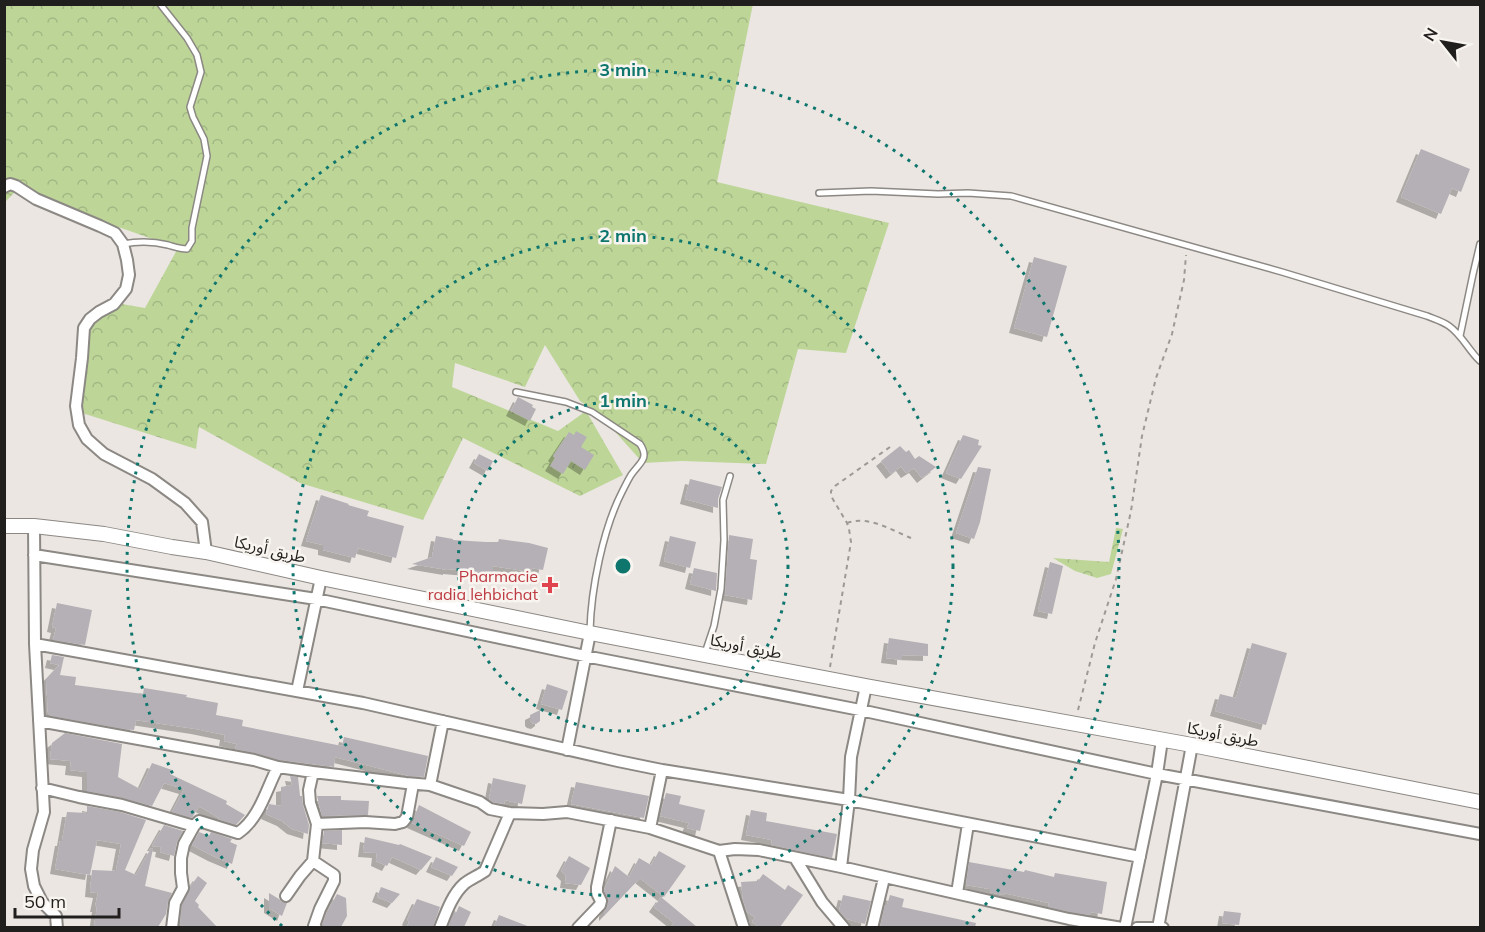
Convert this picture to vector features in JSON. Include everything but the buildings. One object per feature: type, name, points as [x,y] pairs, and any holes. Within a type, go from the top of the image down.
[{"type":"street","points":[[4,187],[10,184],[16,186],[36,199],[115,233],[123,244],[129,275],[126,289],[114,304],[90,319],[84,328],[76,406],[79,425],[87,439],[104,454],[152,479],[185,503],[202,522],[206,552]]},
{"type":"street","name":"طريق أوريكا","points":[[4,526],[34,526],[104,534],[206,552],[590,633],[1192,745],[1480,802]]},
{"type":"street","points":[[34,526],[35,644],[44,812],[33,850],[31,869],[34,886],[42,902],[56,916],[57,927]]},
{"type":"street","points":[[34,555],[316,599],[585,656],[860,710],[1157,774],[1480,834]]},
{"type":"street","points":[[297,691],[321,578]]},
{"type":"street","points":[[567,750],[590,633]]},
{"type":"street","points":[[35,644],[363,703],[662,770],[849,800],[1140,857]]},
{"type":"street","points":[[841,867],[852,757],[866,686]]},
{"type":"street","points":[[39,721],[254,760],[278,767],[430,785],[480,802],[490,809],[510,813],[567,812],[611,820],[650,828],[719,851],[759,850],[957,893],[1068,923],[1123,927],[1140,857],[1162,740]]},
{"type":"street","points":[[430,785],[443,721]]},
{"type":"street","points":[[1137,927],[1160,927],[1192,745]]},
{"type":"street","points":[[172,927],[175,903],[183,888],[181,858],[184,844],[194,826],[199,821],[238,833],[244,829],[263,800],[278,767]]},
{"type":"street","points":[[650,828],[662,770]]},
{"type":"street","points":[[286,897],[313,861],[317,824],[310,803],[309,790],[313,772]]},
{"type":"street","points":[[317,824],[366,822],[395,824],[403,822],[407,817],[413,784]]},
{"type":"street","points":[[42,788],[122,805],[194,826]]},
{"type":"street","points":[[440,927],[456,892],[466,882],[484,871],[510,813]]},
{"type":"street","points":[[578,927],[600,905],[597,887],[611,820]]},
{"type":"street","points":[[957,893],[968,824]]},
{"type":"street","points":[[719,851],[744,927]]},
{"type":"street","points":[[795,858],[822,902],[844,927]]},
{"type":"street","points":[[313,861],[334,874],[334,881],[320,909],[315,927]]},
{"type":"street","points":[[872,927],[884,878]]},
{"type":"lane","points":[[123,244],[139,241],[188,249],[192,241],[192,228],[207,156],[204,139],[190,106],[201,72],[197,55],[187,38],[160,4]]},
{"type":"lane","points":[[819,193],[871,191],[1011,196],[1282,272],[1427,316],[1447,324],[1480,361]]},
{"type":"lane","points":[[1460,336],[1480,244]]},
{"type":"lane","points":[[516,392],[566,402],[591,412],[640,444],[644,450],[644,459],[631,475],[610,518],[591,606],[590,633]]},
{"type":"lane","points":[[705,655],[714,626],[721,589],[724,540],[723,500],[730,476]]},
{"type":"path","points":[[1074,724],[1095,643],[1116,579],[1131,511],[1142,436],[1156,378],[1172,334],[1184,280],[1186,246]]},
{"type":"path","points":[[828,678],[851,549],[851,536],[847,523],[831,496],[833,488],[890,447]]},
{"type":"path","points":[[847,523],[857,520],[868,521],[911,538]]},
{"type":"green space","points":[[753,4],[717,182],[889,223],[846,353],[798,349],[766,464],[682,461],[643,463],[600,415],[580,401],[545,345],[525,387],[455,363],[452,387],[558,431],[586,411],[623,475],[580,496],[463,438],[423,520],[300,483],[199,427],[196,449],[82,413],[87,327],[122,304],[145,308],[178,248],[16,191],[5,202],[5,5]]},
{"type":"green space","points":[[1116,528],[1123,529],[1111,574],[1097,578],[1075,571],[1053,558],[1109,562]]},
{"type":"place","name":"Pharmacie radia lehbichat","points":[[550,585]]}]
